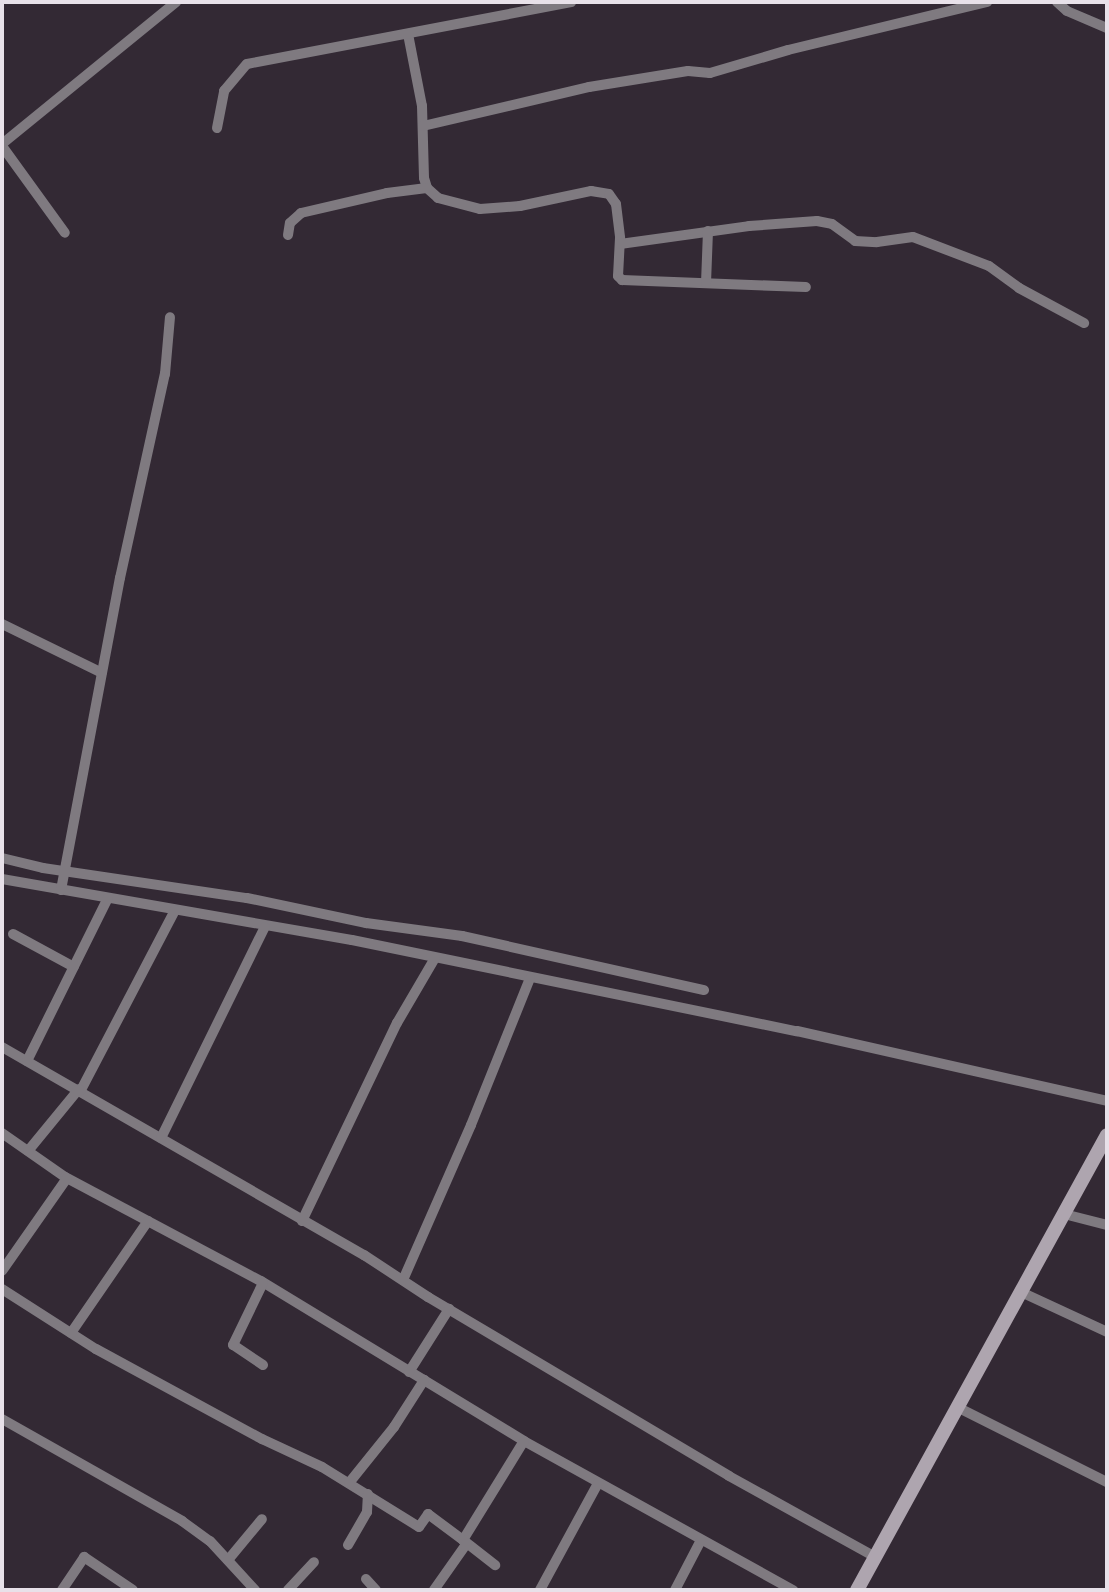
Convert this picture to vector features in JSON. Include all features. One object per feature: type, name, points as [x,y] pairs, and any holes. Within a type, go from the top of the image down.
[{"type":"main road","points":[[857,1590],[1107,1135]]},
{"type":"street","points":[[65,233],[2,145],[176,2]]},
{"type":"street","points":[[217,128],[224,91],[247,64],[571,2]]},
{"type":"street","points":[[423,126],[589,88],[688,71],[710,73],[788,50],[987,2]]},
{"type":"street","points":[[1058,2],[1067,11],[1107,28]]},
{"type":"street","points":[[408,34],[418,76],[424,178],[427,188],[438,198],[480,209],[520,206],[591,191],[609,194],[615,204],[620,244],[618,276],[622,280],[806,287]]},
{"type":"street","points":[[288,235],[290,223],[300,213],[387,193],[427,188]]},
{"type":"street","points":[[620,244],[817,221],[832,223],[855,241],[869,243],[921,239],[989,266],[1019,288],[1084,323]]},
{"type":"street","points":[[706,283],[708,232]]},
{"type":"street","points":[[61,890],[102,673],[163,387],[170,317]]},
{"type":"street","points":[[2,624],[102,673]]},
{"type":"street","points":[[2,858],[247,898],[366,923],[462,936],[704,990]]},
{"type":"street","points":[[2,879],[265,927],[352,940],[797,1031],[1107,1101]]},
{"type":"street","points":[[27,1060],[108,898]]},
{"type":"street","points":[[28,1151],[80,1089],[174,910]]},
{"type":"street","points":[[161,1138],[229,995],[265,927]]},
{"type":"street","points":[[13,934],[74,967]]},
{"type":"street","points":[[302,1221],[397,1023],[435,958]]},
{"type":"street","points":[[403,1280],[471,1125],[530,978]]},
{"type":"street","points":[[2,1047],[80,1089],[729,1476],[875,1557]]},
{"type":"street","points":[[2,1133],[67,1178],[264,1283],[524,1441],[793,1590]]},
{"type":"street","points":[[2,1271],[67,1178]]},
{"type":"street","points":[[1064,1214],[1107,1225]]},
{"type":"street","points":[[71,1333],[148,1221]]},
{"type":"street","points":[[263,1365],[233,1345],[264,1283]]},
{"type":"street","points":[[2,1289],[71,1333],[183,1396],[349,1483],[419,1527],[428,1514],[495,1565]]},
{"type":"street","points":[[1021,1292],[1107,1332]]},
{"type":"street","points":[[409,1372],[449,1309]]},
{"type":"street","points":[[349,1483],[394,1427],[424,1380]]},
{"type":"street","points":[[957,1407],[1107,1482]]},
{"type":"street","points":[[2,1419],[182,1521],[210,1541],[255,1590]]},
{"type":"street","points":[[434,1590],[524,1441]]},
{"type":"street","points":[[540,1590],[598,1483]]},
{"type":"street","points":[[348,1545],[367,1512],[368,1494]]},
{"type":"street","points":[[228,1560],[262,1519]]},
{"type":"street","points":[[675,1590],[701,1539]]},
{"type":"street","points":[[62,1590],[84,1556],[134,1590]]},
{"type":"street","points":[[288,1590],[314,1562]]},
{"type":"street","points":[[366,1579],[376,1590]]}]
